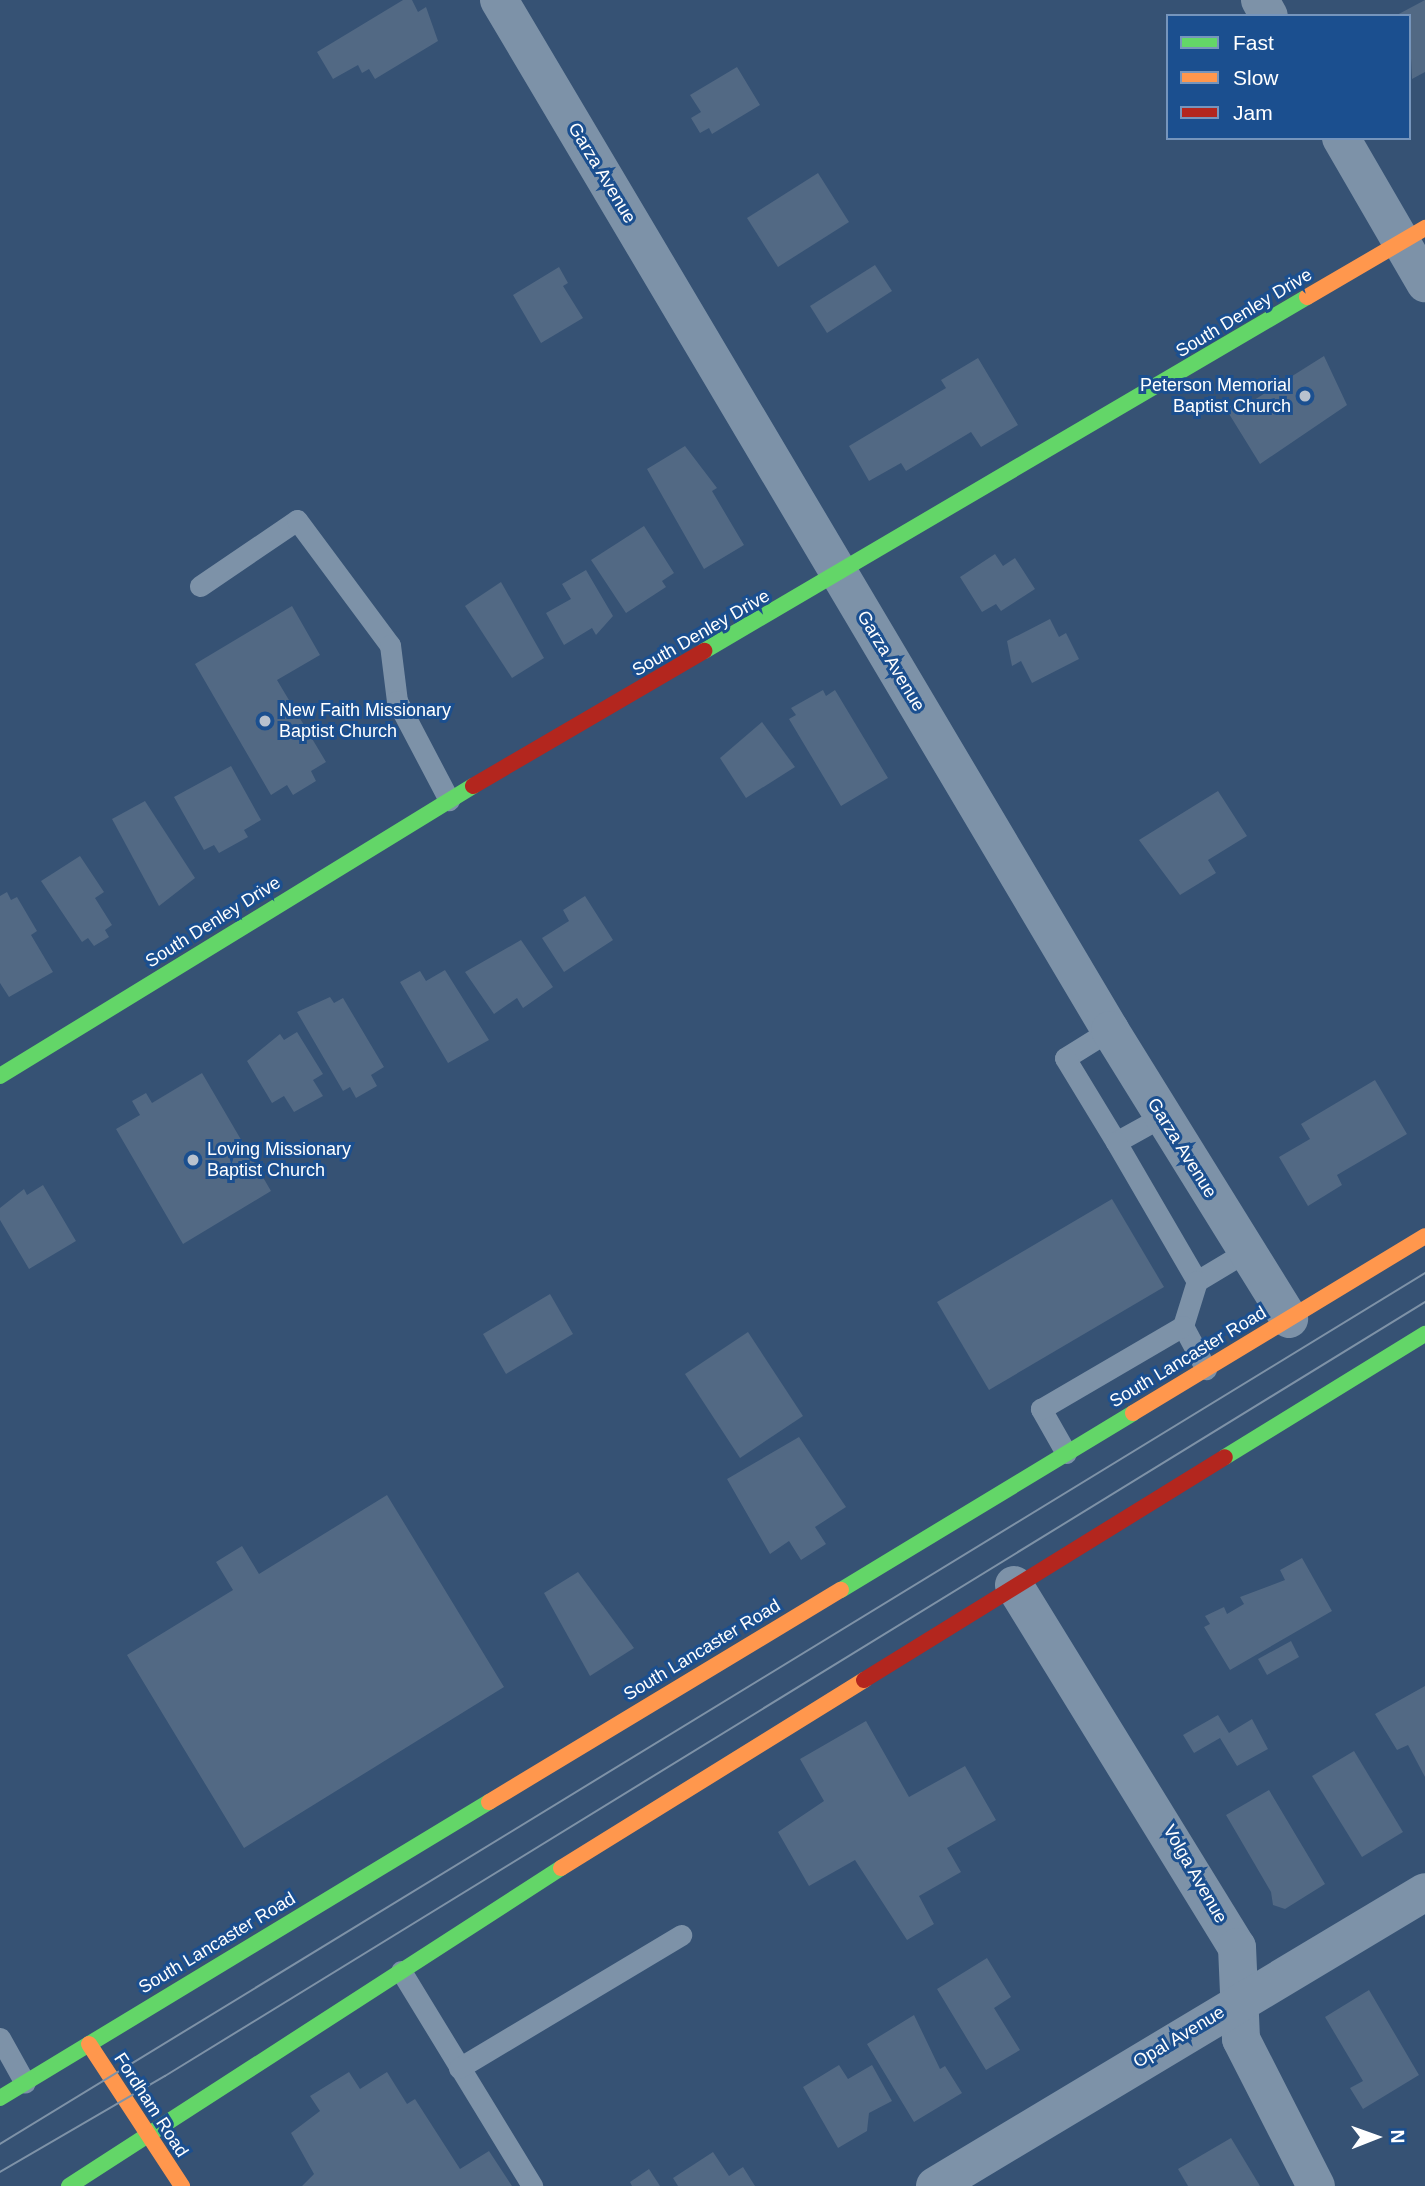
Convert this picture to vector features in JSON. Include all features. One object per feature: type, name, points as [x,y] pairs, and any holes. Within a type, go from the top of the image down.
[{"type":"main road","name":"South Denley Drive","points":[[0,1076],[449,800],[841,575],[1413,235]]},
{"type":"main road","name":"South Lancaster Road","points":[[0,2098],[1425,1237]]},
{"type":"main road","points":[[69,2186],[149,2137],[401,1971],[1014,1585],[1425,1334]]},
{"type":"main road","name":"Fordham Road","points":[[89,2045],[182,2186]]},
{"type":"street","name":"Garza Avenue","points":[[499,0],[1110,1030],[1289,1319]]},
{"type":"street","points":[[1342,140],[1413,235],[1425,283]]},
{"type":"street","name":"Volga Avenue","points":[[1014,1585],[1177,1842],[1237,1947],[1241,2039],[1316,2186]]},
{"type":"street","name":"Opal Avenue","points":[[935,2186],[1241,1999],[1425,1892]]},
{"type":"lane","points":[[200,586],[297,520],[390,645],[397,701],[449,800]]},
{"type":"lane","points":[[1110,1030],[1066,1058],[1197,1281]]},
{"type":"lane","points":[[1116,1142],[1163,1116]]},
{"type":"lane","points":[[1066,1453],[1041,1409],[1183,1326],[1197,1281],[1247,1251]]},
{"type":"lane","points":[[1183,1326],[1206,1369]]},
{"type":"lane","points":[[459,2068],[681,1935]]},
{"type":"lane","points":[[401,1971],[532,2186]]},
{"type":"lane","points":[[0,2038],[25,2083]]},
{"type":"building","points":[[403,0],[412,0],[418,12],[426,7],[438,41],[375,79],[369,69],[362,73],[358,65],[333,79],[317,52]]},
{"type":"building","points":[[1425,0],[1425,72],[1412,79],[1411,14],[1399,14]]},
{"type":"building","points":[[737,67],[760,105],[712,134],[709,128],[700,133],[691,118],[701,112],[690,95]]},
{"type":"building","points":[[818,173],[849,222],[778,267],[747,218]]},
{"type":"building","points":[[875,265],[892,291],[827,333],[810,306]]},
{"type":"building","points":[[559,267],[568,283],[563,286],[583,318],[541,343],[513,295]]},
{"type":"building","points":[[1324,356],[1347,405],[1260,464],[1226,409],[1239,401],[1243,407]]},
{"type":"building","points":[[978,358],[1018,425],[981,447],[971,432],[906,471],[901,463],[869,481],[849,446],[946,388],[941,380]]},
{"type":"building","points":[[685,446],[717,488],[712,491],[744,545],[704,569],[647,469]]},
{"type":"building","points":[[644,526],[674,573],[662,581],[666,587],[626,613],[591,560]]},
{"type":"building","points":[[995,554],[1003,566],[1015,558],[1035,589],[1001,611],[996,604],[982,612],[960,577]]},
{"type":"building","points":[[586,570],[613,616],[596,635],[592,628],[564,645],[546,613],[571,599],[562,584]]},
{"type":"building","points":[[501,582],[544,658],[512,678],[465,606]]},
{"type":"building","name":"New Faith Missionary Baptist Church","points":[[292,606],[320,655],[277,680],[326,762],[311,771],[316,781],[293,795],[287,785],[271,795],[195,664]]},
{"type":"building","points":[[1050,619],[1059,637],[1066,633],[1079,659],[1032,683],[1021,661],[1012,666],[1007,641]]},
{"type":"building","points":[[823,690],[826,696],[835,690],[888,778],[841,806],[789,719],[796,715],[791,708]]},
{"type":"building","points":[[762,722],[795,767],[746,798],[720,758]]},
{"type":"building","points":[[231,766],[261,820],[244,830],[248,837],[219,853],[214,845],[204,850],[174,797]]},
{"type":"building","points":[[1218,791],[1247,836],[1208,860],[1216,873],[1180,895],[1139,840]]},
{"type":"building","points":[[145,801],[195,878],[159,906],[112,819]]},
{"type":"building","points":[[80,856],[104,892],[95,898],[112,925],[105,930],[109,937],[94,946],[88,938],[82,942],[41,881]]},
{"type":"building","points":[[7,892],[11,900],[17,897],[37,931],[31,935],[53,972],[9,997],[0,983],[0,896]]},
{"type":"building","points":[[585,896],[613,940],[564,972],[542,938],[569,921],[563,910]]},
{"type":"building","points":[[521,940],[553,987],[523,1008],[517,998],[494,1014],[465,972]]},
{"type":"building","points":[[445,970],[489,1040],[448,1063],[400,982],[420,971],[426,981]]},
{"type":"building","points":[[330,997],[334,1003],[343,998],[384,1067],[371,1075],[377,1086],[356,1098],[350,1087],[343,1091],[297,1012]]},
{"type":"building","points":[[297,1032],[323,1074],[313,1080],[323,1096],[294,1112],[284,1096],[272,1103],[247,1061],[280,1034],[284,1040]]},
{"type":"building","name":"Loving Missionary Baptist Church","points":[[202,1073],[271,1191],[183,1244],[116,1129],[140,1115],[132,1101],[146,1093],[152,1103]]},
{"type":"building","points":[[1375,1080],[1407,1134],[1337,1175],[1342,1185],[1308,1206],[1279,1157],[1310,1139],[1301,1124]]},
{"type":"building","points":[[43,1185],[76,1241],[29,1269],[0,1220],[0,1208],[24,1189],[27,1195]]},
{"type":"building","points":[[1112,1199],[1164,1287],[989,1390],[937,1302]]},
{"type":"building","points":[[550,1294],[573,1334],[506,1374],[483,1334]]},
{"type":"building","points":[[748,1332],[803,1416],[740,1458],[685,1374]]},
{"type":"building","points":[[799,1437],[846,1507],[815,1527],[826,1544],[801,1560],[789,1541],[770,1554],[727,1479]]},
{"type":"building","points":[[387,1495],[504,1687],[244,1848],[127,1655],[233,1590],[216,1562],[242,1546],[259,1574]]},
{"type":"building","points":[[1302,1558],[1332,1611],[1230,1670],[1204,1627],[1210,1624],[1205,1616],[1224,1607],[1227,1614],[1244,1604],[1240,1597],[1285,1580],[1280,1570]]},
{"type":"building","points":[[578,1572],[634,1648],[590,1676],[544,1593]]},
{"type":"building","points":[[1291,1641],[1299,1657],[1267,1675],[1258,1659]]},
{"type":"building","points":[[1425,1686],[1425,1777],[1408,1745],[1397,1750],[1375,1714]]},
{"type":"building","points":[[1218,1715],[1229,1733],[1252,1719],[1268,1749],[1237,1766],[1220,1738],[1194,1753],[1183,1735]]},
{"type":"building","points":[[866,1721],[909,1797],[965,1766],[996,1820],[947,1848],[961,1872],[919,1896],[934,1924],[907,1940],[855,1860],[809,1886],[778,1832],[824,1801],[800,1759]]},
{"type":"building","points":[[1354,1751],[1403,1832],[1362,1857],[1312,1776]]},
{"type":"building","points":[[1269,1790],[1325,1884],[1285,1909],[1273,1905],[1271,1892],[1226,1815]]},
{"type":"building","points":[[987,1958],[1011,1997],[994,2008],[1020,2050],[986,2070],[937,1989]]},
{"type":"building","points":[[1369,1990],[1419,2075],[1363,2109],[1350,2088],[1363,2081],[1325,2017]]},
{"type":"building","points":[[914,2015],[940,2069],[945,2066],[962,2093],[914,2122],[867,2044]]},
{"type":"building","points":[[839,2065],[848,2079],[872,2065],[892,2101],[869,2113],[867,2131],[838,2148],[803,2087]]},
{"type":"building","points":[[349,2072],[360,2089],[387,2072],[407,2104],[415,2099],[460,2169],[489,2151],[512,2186],[302,2186],[314,2174],[291,2133],[320,2111],[310,2096]]},
{"type":"building","points":[[1231,2138],[1260,2186],[1188,2186],[1178,2169]]},
{"type":"building","points":[[713,2152],[729,2176],[743,2167],[755,2186],[678,2186],[673,2178]]},
{"type":"building","points":[[649,2169],[660,2186],[632,2186],[630,2182]]},
{"type":"tram line","points":[[0,2144],[1425,1273]]},
{"type":"tram line","points":[[0,2172],[165,2076],[1425,1302]]},
{"type":"traffic: fast","points":[[704,651],[1307,297]]},
{"type":"traffic: fast","points":[[0,1076],[473,786]]},
{"type":"traffic: fast","points":[[1225,1457],[1425,1334]]},
{"type":"traffic: fast","points":[[841,1590],[1133,1413]]},
{"type":"traffic: fast","points":[[0,2098],[489,1802]]},
{"type":"traffic: fast","points":[[69,2186],[561,1868]]},
{"type":"traffic: slow","points":[[1307,297],[1425,228]]},
{"type":"traffic: slow","points":[[1133,1413],[1425,1236]]},
{"type":"traffic: slow","points":[[489,1802],[841,1590]]},
{"type":"traffic: slow","points":[[561,1868],[864,1680]]},
{"type":"traffic: slow","points":[[89,2044],[182,2186]]},
{"type":"traffic: jam","points":[[473,786],[704,651]]},
{"type":"traffic: jam","points":[[864,1680],[1225,1457]]},
{"type":"place","name":"Peterson Memorial Baptist Church","points":[[1305,396]]},
{"type":"place","name":"New Faith Missionary Baptist Church","points":[[265,721]]},
{"type":"place","name":"Loving Missionary Baptist Church","points":[[193,1160]]}]
